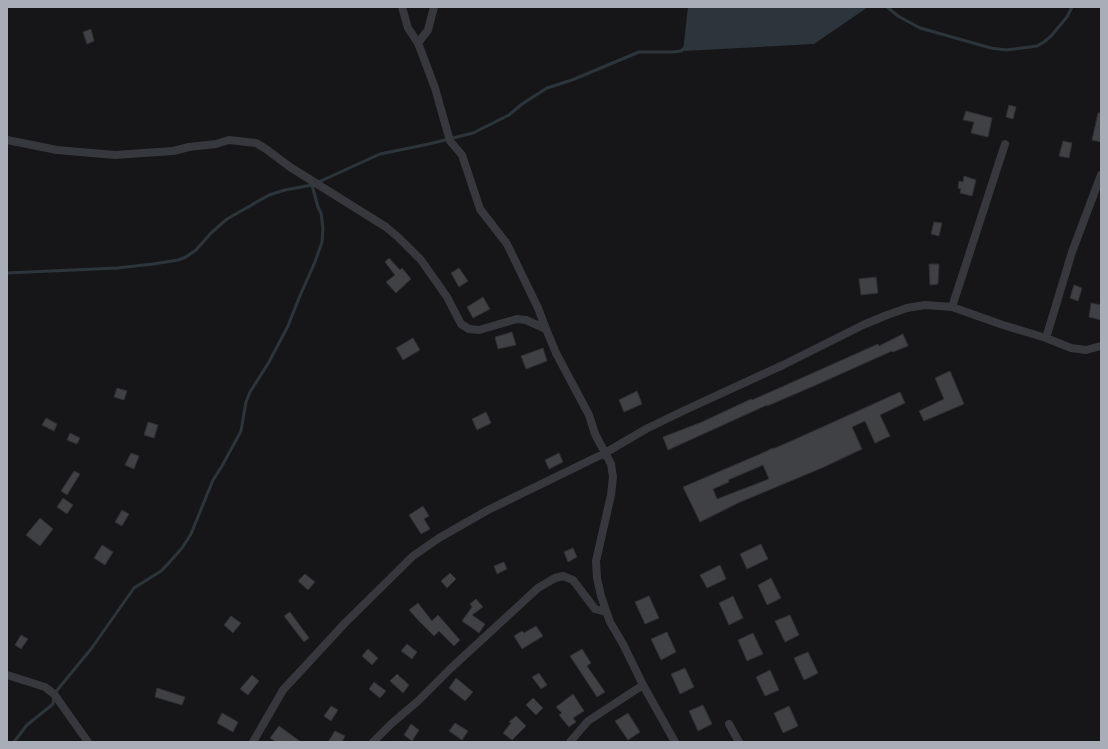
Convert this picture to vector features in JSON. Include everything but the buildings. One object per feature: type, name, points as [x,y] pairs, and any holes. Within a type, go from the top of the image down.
[{"type":"street","points":[[402,7],[408,28],[418,43],[435,88],[450,141],[462,155],[480,209],[507,244],[538,308],[556,353],[611,464],[613,477],[611,495],[596,561],[597,578],[606,612],[643,685],[675,742]]},
{"type":"street","points":[[418,43],[428,30],[434,7]]},
{"type":"street","points":[[7,140],[57,150],[115,155],[173,151],[189,147],[216,144],[229,140],[256,143],[290,167],[386,227],[399,238],[421,260],[447,296],[461,324],[469,329],[479,330],[517,319],[526,320],[546,329]]},
{"type":"street","points":[[952,307],[1004,144]]},
{"type":"street","points":[[1046,338],[1072,252],[1101,175]]},
{"type":"street","points":[[253,742],[283,690],[345,623],[413,556],[439,538],[488,510],[605,452],[646,429],[784,365],[838,337],[887,315],[925,305],[952,307],[1072,348],[1086,350],[1101,346]]},
{"type":"street","points":[[374,742],[391,724],[418,701],[450,669],[538,588],[555,578],[563,576],[573,580],[595,609],[606,612]]},
{"type":"street","points":[[7,675],[44,687],[54,694],[88,742]]},
{"type":"street","points":[[570,742],[588,721],[643,685]]},
{"type":"street","points":[[729,724],[739,742]]},
{"type":"shaded area","points":[[688,7],[868,7],[814,44],[683,51]]},
{"type":"waterway","points":[[887,7],[898,16],[920,28],[991,48],[1006,50],[1037,46],[1044,42],[1067,17],[1072,7]]},
{"type":"waterway","points":[[7,273],[117,268],[178,260],[186,257],[196,250],[211,233],[227,219],[269,195],[285,190],[312,185],[380,154],[473,133],[509,115],[522,104],[547,88],[572,80],[639,52],[673,52],[681,51],[687,46]]},
{"type":"waterway","points":[[14,742],[27,725],[53,704],[54,694],[91,649],[134,588],[161,571],[182,548],[191,534],[213,480],[241,431],[246,402],[250,392],[269,362],[288,326],[322,242],[323,228],[321,213],[312,185]]}]
